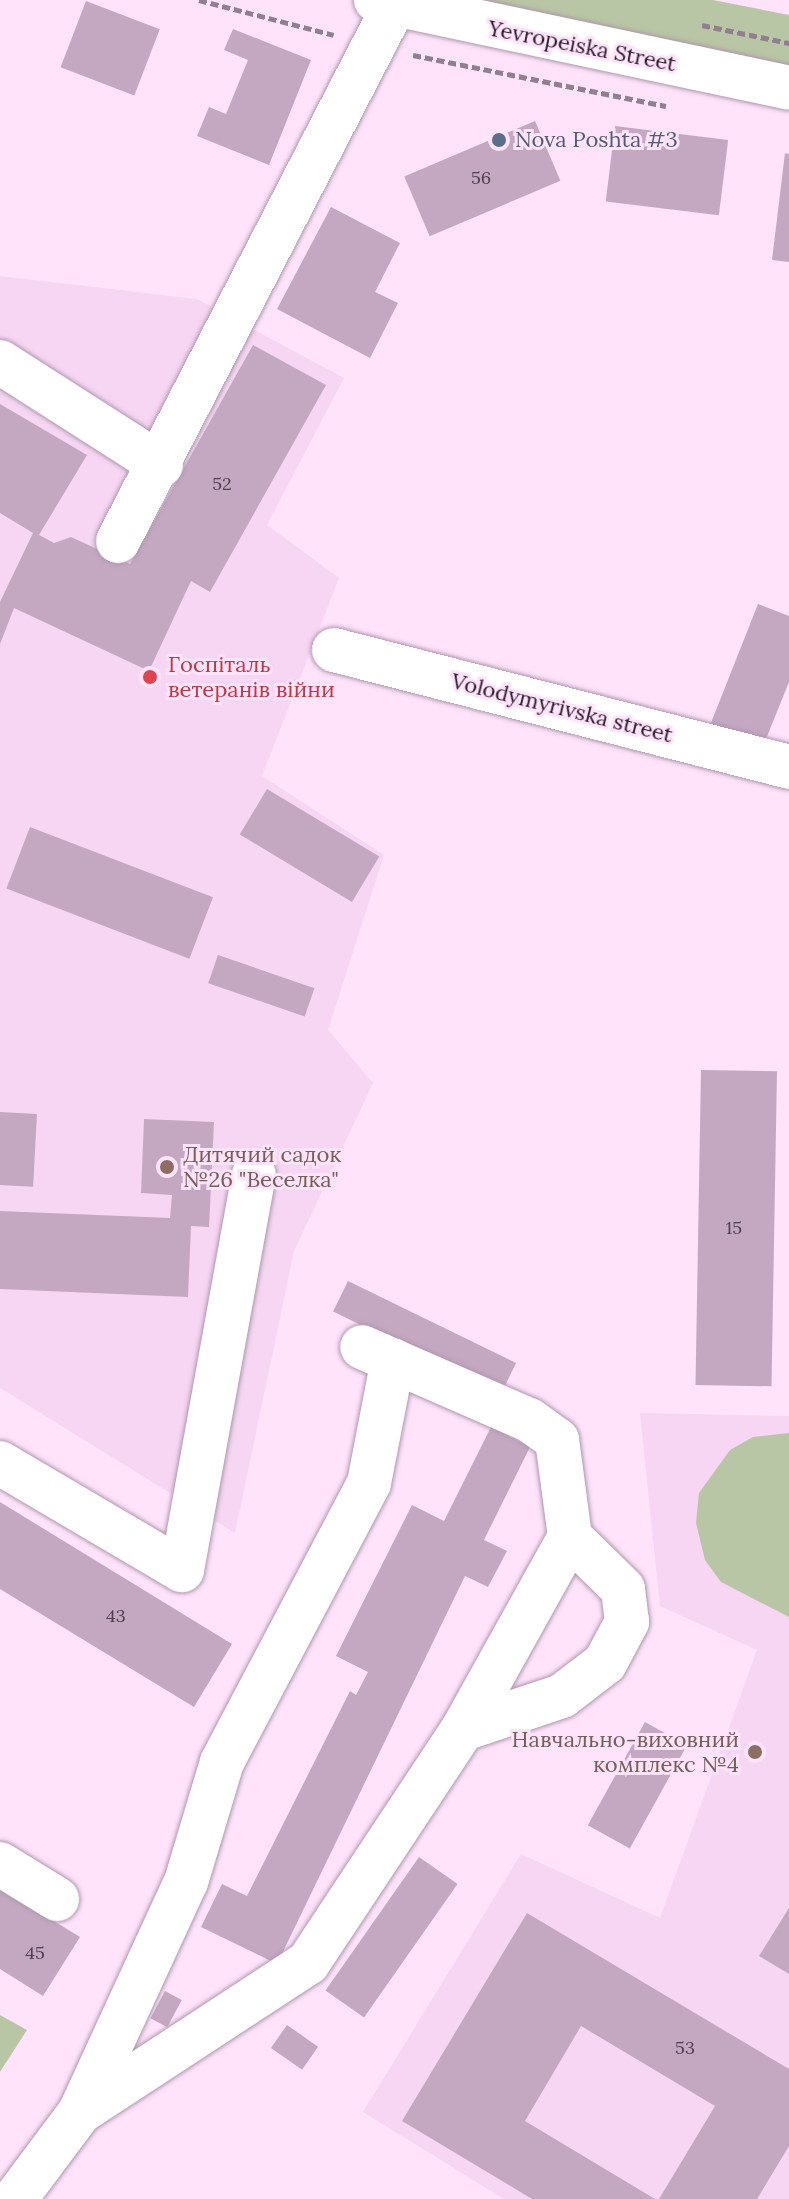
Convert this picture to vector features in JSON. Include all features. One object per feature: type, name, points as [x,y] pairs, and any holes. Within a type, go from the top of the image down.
[{"type":"street","name":"Yevropeiska Street","points":[[381,18],[789,88]]},
{"type":"street","points":[[118,541],[161,465],[381,18]]},
{"type":"street","points":[[0,362],[161,465]]},
{"type":"street","name":"Volodymyrivska street","points":[[334,650],[789,767]]},
{"type":"street","points":[[0,1463],[182,1570],[254,1174]]},
{"type":"street","points":[[15,2199],[80,2112],[186,1882],[222,1762],[369,1483],[377,1353],[529,1420],[557,1440],[570,1537],[463,1729],[308,1963],[80,2112]]},
{"type":"street","points":[[463,1729],[562,1696],[605,1663],[627,1622],[623,1589],[570,1537]]},
{"type":"street","points":[[0,1864],[57,1899]]},
{"type":"path","points":[[199,0],[381,18],[683,109]]},
{"type":"shaded area","points":[[0,276],[197,299],[344,378],[267,525],[339,578],[262,776],[384,855],[328,1030],[373,1083],[294,1251],[235,1533],[0,1388]]},
{"type":"shaded area","name":"Навчально-виховний комплекс №4","points":[[640,1413],[789,1416],[789,2199],[504,2199],[363,2112],[521,1854],[660,1918],[757,1650],[660,1606]]},
{"type":"green space","points":[[449,0],[713,0],[789,15],[789,67]]},
{"type":"green space","points":[[789,1433],[789,1617],[721,1582],[705,1560],[696,1523],[699,1493],[730,1450],[753,1437]]},
{"type":"green space","points":[[0,2015],[27,2030],[0,2072]]},
{"type":"building","points":[[86,1],[160,29],[134,96],[61,67]]},
{"type":"building","points":[[233,29],[311,60],[269,165],[197,136],[209,107],[226,114],[248,60],[224,50]]},
{"type":"building","points":[[535,121],[560,181],[430,236],[404,176]]},
{"type":"building","points":[[615,126],[728,140],[719,215],[606,201]]},
{"type":"building","points":[[785,153],[789,154],[789,262],[772,260]]},
{"type":"building","points":[[331,207],[400,243],[375,292],[398,303],[370,358],[277,309]]},
{"type":"building","points":[[253,345],[326,385],[210,592],[191,581],[149,671],[14,608],[0,644],[0,602],[33,533],[0,513],[0,404],[87,455],[39,535],[54,543],[71,537],[130,564]]},
{"type":"building","points":[[758,604],[789,616],[789,682],[760,754],[707,733]]},
{"type":"building","points":[[267,789],[379,856],[352,902],[240,834]]},
{"type":"building","points":[[30,827],[213,897],[189,959],[6,889]]},
{"type":"building","points":[[218,955],[314,988],[305,1017],[208,983]]},
{"type":"building","points":[[701,1070],[777,1071],[771,1386],[696,1385]]},
{"type":"building","points":[[0,1112],[37,1114],[33,1187],[0,1185]]},
{"type":"building","points":[[144,1119],[214,1122],[209,1227],[191,1226],[188,1297],[0,1289],[0,1211],[170,1218],[172,1195],[141,1193]]},
{"type":"building","points":[[348,1281],[516,1363],[501,1394],[333,1312]]},
{"type":"building","points":[[491,1427],[530,1447],[484,1540],[507,1551],[488,1587],[465,1576],[277,1964],[201,1927],[222,1884],[247,1896],[350,1691],[356,1695],[368,1672],[336,1656],[412,1505],[444,1521]]},
{"type":"building","points":[[0,1502],[232,1644],[194,1707],[0,1589]]},
{"type":"building","points":[[645,1722],[687,1745],[630,1848],[588,1825]]},
{"type":"building","points":[[419,1857],[458,1884],[364,2017],[326,1991]]},
{"type":"building","points":[[0,1888],[80,1937],[43,1996],[0,1969]]},
{"type":"building","points":[[789,1908],[789,1974],[759,1956]]},
{"type":"building","points":[[527,1913],[789,2069],[789,2146],[757,2199],[659,2199],[715,2106],[581,2026],[525,2121],[655,2199],[532,2199],[402,2121]]},
{"type":"building","points":[[165,1991],[182,2000],[167,2027],[150,2018]]},
{"type":"building","points":[[287,2025],[318,2047],[302,2070],[271,2048]]},
{"type":"place","name":"Nova Poshta #3","points":[[499,140]]},
{"type":"place","name":"Госпіталь ветеранів війни","points":[[150,677]]},
{"type":"place","name":"Дитячий садок №26 \"Веселка\"","points":[[167,1167]]},
{"type":"place","name":"Навчально-виховний комплекс №4","points":[[755,1752]]}]
